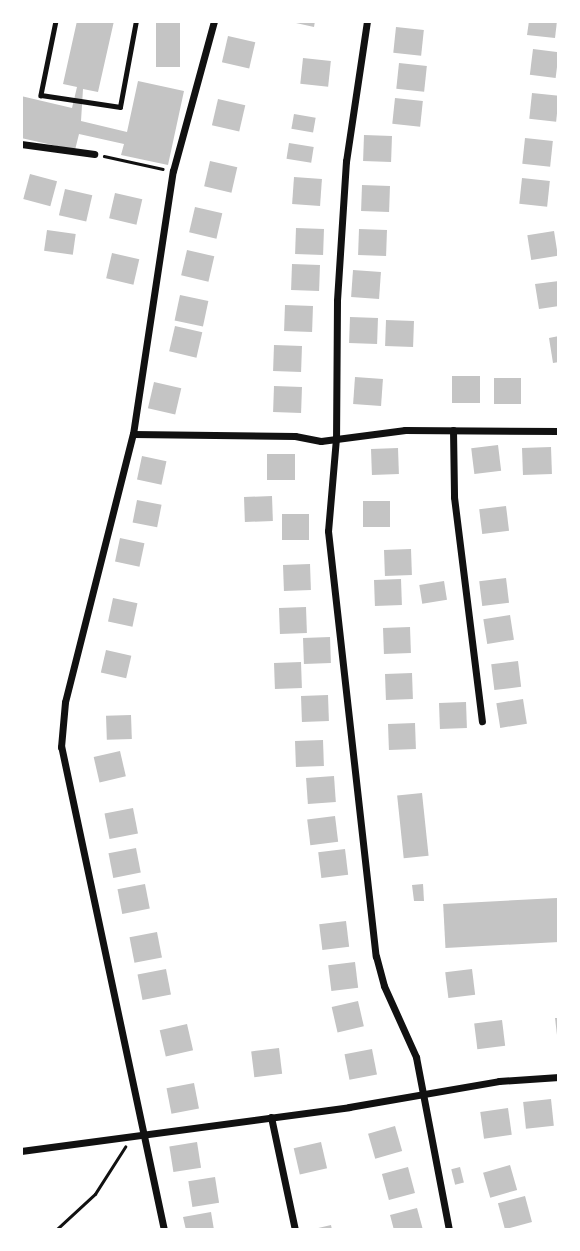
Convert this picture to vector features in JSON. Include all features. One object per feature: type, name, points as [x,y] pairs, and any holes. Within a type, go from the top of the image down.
[{"type":"street","points":[[164,1230],[61,747],[65,702],[133,434],[173,171],[214,21]]},
{"type":"street","points":[[366,21],[346,161],[337,301],[336,438],[328,531],[376,956],[384,986],[416,1057],[425,1093],[429,1143],[449,1230]]},
{"type":"street","points":[[21,144],[94,154]]},
{"type":"street","points":[[133,434],[336,438],[405,430],[559,431]]},
{"type":"street","points":[[453,430],[454,497],[482,721]]},
{"type":"street","points":[[21,1152],[425,1093],[559,1077]]},
{"type":"street","points":[[271,1117],[295,1230]]},
{"type":"lane","points":[[56,21],[41,95],[120,107],[136,21]]},
{"type":"path","points":[[94,154],[173,171]]},
{"type":"path","points":[[56,1230],[95,1194],[132,1134]]},
{"type":"building","points":[[77,21],[114,21],[98,92],[83,89],[81,121],[127,132],[138,81],[184,91],[168,165],[121,155],[124,144],[79,134],[75,150],[21,138],[21,96],[72,108],[77,87],[63,84]]},
{"type":"building","points":[[156,21],[180,21],[180,67],[156,67]]},
{"type":"building","points":[[287,21],[315,21],[314,27]]},
{"type":"building","points":[[529,21],[557,21],[555,38],[527,35]]},
{"type":"building","points":[[396,27],[424,30],[421,56],[393,53]]},
{"type":"building","points":[[228,36],[255,42],[249,69],[222,62]]},
{"type":"building","points":[[533,49],[559,52],[556,78],[530,75]]},
{"type":"building","points":[[303,58],[331,61],[328,87],[300,84]]},
{"type":"building","points":[[399,63],[427,66],[424,92],[396,89]]},
{"type":"building","points":[[532,93],[559,96],[556,122],[529,119]]},
{"type":"building","points":[[395,98],[423,101],[420,127],[392,124]]},
{"type":"building","points":[[218,99],[245,105],[239,132],[212,125]]},
{"type":"building","points":[[294,114],[316,118],[313,133],[291,129]]},
{"type":"building","points":[[364,135],[392,136],[391,162],[363,161]]},
{"type":"building","points":[[525,138],[553,141],[550,167],[522,164]]},
{"type":"building","points":[[289,143],[314,147],[311,163],[286,159]]},
{"type":"building","points":[[210,161],[237,167],[231,193],[204,186]]},
{"type":"building","points":[[30,174],[57,181],[50,206],[23,199]]},
{"type":"building","points":[[294,177],[322,179],[320,206],[292,204]]},
{"type":"building","points":[[522,178],[550,181],[547,207],[519,204]]},
{"type":"building","points":[[362,185],[390,186],[389,212],[361,211]]},
{"type":"building","points":[[65,189],[92,195],[86,222],[59,215]]},
{"type":"building","points":[[115,193],[142,199],[136,225],[109,218]]},
{"type":"building","points":[[195,207],[222,213],[216,239],[189,232]]},
{"type":"building","points":[[296,228],[324,229],[323,255],[295,254]]},
{"type":"building","points":[[359,229],[387,230],[386,256],[358,255]]},
{"type":"building","points":[[47,230],[76,234],[73,255],[44,251]]},
{"type":"building","points":[[554,231],[558,256],[531,260],[527,235]]},
{"type":"building","points":[[187,250],[214,256],[208,282],[181,275]]},
{"type":"building","points":[[112,253],[139,259],[133,285],[106,278]]},
{"type":"building","points":[[292,264],[320,265],[319,291],[291,290]]},
{"type":"building","points":[[353,270],[381,272],[379,299],[351,297]]},
{"type":"building","points":[[559,281],[559,306],[539,309],[535,284]]},
{"type":"building","points":[[180,295],[208,301],[203,326],[175,320]]},
{"type":"building","points":[[285,305],[313,306],[312,332],[284,331]]},
{"type":"building","points":[[350,317],[378,318],[377,344],[349,343]]},
{"type":"building","points":[[386,320],[414,321],[413,347],[385,346]]},
{"type":"building","points":[[175,326],[202,332],[196,358],[169,351]]},
{"type":"building","points":[[559,336],[559,362],[553,363],[549,338]]},
{"type":"building","points":[[274,345],[302,346],[301,372],[273,371]]},
{"type":"building","points":[[452,376],[480,376],[480,403],[452,403]]},
{"type":"building","points":[[355,377],[383,379],[381,406],[353,404]]},
{"type":"building","points":[[494,378],[521,378],[521,404],[494,404]]},
{"type":"building","points":[[154,382],[181,388],[175,415],[148,408]]},
{"type":"building","points":[[274,386],[302,387],[301,413],[273,412]]},
{"type":"building","points":[[498,445],[501,471],[474,474],[471,448]]},
{"type":"building","points":[[551,447],[552,474],[523,475],[522,448]]},
{"type":"building","points":[[398,448],[399,474],[372,475],[371,449]]},
{"type":"building","points":[[267,454],[295,454],[295,480],[267,480]]},
{"type":"building","points":[[142,456],[166,461],[161,485],[137,479]]},
{"type":"building","points":[[272,496],[273,521],[245,522],[244,497]]},
{"type":"building","points":[[137,500],[162,505],[157,527],[133,523]]},
{"type":"building","points":[[363,501],[390,501],[390,527],[363,527]]},
{"type":"building","points":[[506,506],[509,531],[482,534],[479,509]]},
{"type":"building","points":[[282,514],[309,514],[309,540],[282,540]]},
{"type":"building","points":[[120,538],[144,543],[139,567],[115,561]]},
{"type":"building","points":[[411,549],[412,575],[385,576],[384,550]]},
{"type":"building","points":[[310,564],[311,590],[284,591],[283,565]]},
{"type":"building","points":[[506,578],[509,603],[482,606],[479,581]]},
{"type":"building","points":[[401,579],[402,605],[375,606],[374,580]]},
{"type":"building","points":[[444,581],[447,600],[422,604],[419,585]]},
{"type":"building","points":[[113,598],[137,603],[132,627],[108,621]]},
{"type":"building","points":[[306,607],[307,633],[280,634],[279,608]]},
{"type":"building","points":[[510,615],[514,640],[487,644],[483,619]]},
{"type":"building","points":[[410,627],[411,653],[384,654],[383,628]]},
{"type":"building","points":[[330,637],[331,663],[304,664],[303,638]]},
{"type":"building","points":[[106,650],[131,656],[126,678],[101,672]]},
{"type":"building","points":[[518,661],[521,687],[494,690],[491,664]]},
{"type":"building","points":[[301,662],[302,688],[275,689],[274,663]]},
{"type":"building","points":[[412,673],[413,699],[386,700],[385,674]]},
{"type":"building","points":[[328,695],[329,721],[302,722],[301,696]]},
{"type":"building","points":[[523,699],[527,724],[500,728],[496,703]]},
{"type":"building","points":[[466,702],[467,728],[440,729],[439,703]]},
{"type":"building","points":[[131,715],[132,739],[107,740],[106,716]]},
{"type":"building","points":[[415,723],[416,749],[389,750],[388,724]]},
{"type":"building","points":[[323,740],[324,766],[296,767],[295,741]]},
{"type":"building","points":[[120,751],[126,776],[100,782],[94,757]]},
{"type":"building","points":[[334,776],[336,802],[308,804],[306,778]]},
{"type":"building","points":[[422,793],[429,856],[404,858],[397,796]]},
{"type":"building","points":[[133,808],[138,834],[109,839],[105,814]]},
{"type":"building","points":[[335,816],[338,842],[310,845],[307,819]]},
{"type":"building","points":[[136,848],[141,873],[113,878],[109,853]]},
{"type":"building","points":[[345,849],[348,875],[321,878],[318,852]]},
{"type":"building","points":[[145,884],[150,909],[122,914],[118,889]]},
{"type":"building","points":[[423,884],[424,901],[414,901],[412,885]]},
{"type":"building","points":[[557,898],[559,942],[445,948],[443,904]]},
{"type":"building","points":[[346,921],[349,947],[322,950],[319,924]]},
{"type":"building","points":[[157,932],[162,958],[134,963],[130,937]]},
{"type":"building","points":[[355,962],[358,988],[331,991],[328,965]]},
{"type":"building","points":[[166,969],[171,995],[142,1000],[138,975]]},
{"type":"building","points":[[472,969],[475,995],[448,998],[445,972]]},
{"type":"building","points":[[358,1001],[364,1026],[338,1032],[332,1007]]},
{"type":"building","points":[[555,1018],[559,1018],[559,1035],[557,1035]]},
{"type":"building","points":[[502,1020],[505,1046],[477,1049],[474,1023]]},
{"type":"building","points":[[187,1024],[193,1050],[166,1057],[160,1030]]},
{"type":"building","points":[[279,1048],[282,1074],[254,1077],[251,1051]]},
{"type":"building","points":[[372,1049],[377,1075],[349,1080],[345,1054]]},
{"type":"building","points":[[194,1083],[199,1109],[171,1114],[167,1088]]},
{"type":"building","points":[[551,1099],[554,1126],[526,1129],[523,1102]]},
{"type":"building","points":[[508,1108],[512,1135],[484,1139],[480,1112]]},
{"type":"building","points":[[395,1126],[402,1151],[375,1159],[368,1134]]},
{"type":"building","points":[[197,1142],[201,1168],[173,1172],[169,1146]]},
{"type":"building","points":[[321,1142],[327,1168],[300,1175],[294,1148]]},
{"type":"building","points":[[510,1165],[517,1190],[490,1198],[483,1173]]},
{"type":"building","points":[[408,1167],[415,1193],[389,1200],[382,1174]]},
{"type":"building","points":[[460,1167],[464,1183],[455,1185],[451,1169]]},
{"type":"building","points":[[215,1177],[219,1203],[192,1207],[188,1181]]},
{"type":"building","points":[[525,1196],[532,1222],[505,1229],[498,1203]]},
{"type":"building","points":[[417,1208],[423,1230],[394,1230],[390,1215]]},
{"type":"building","points":[[211,1212],[214,1230],[186,1230],[183,1217]]},
{"type":"building","points":[[331,1225],[332,1230],[314,1230],[314,1229]]}]
